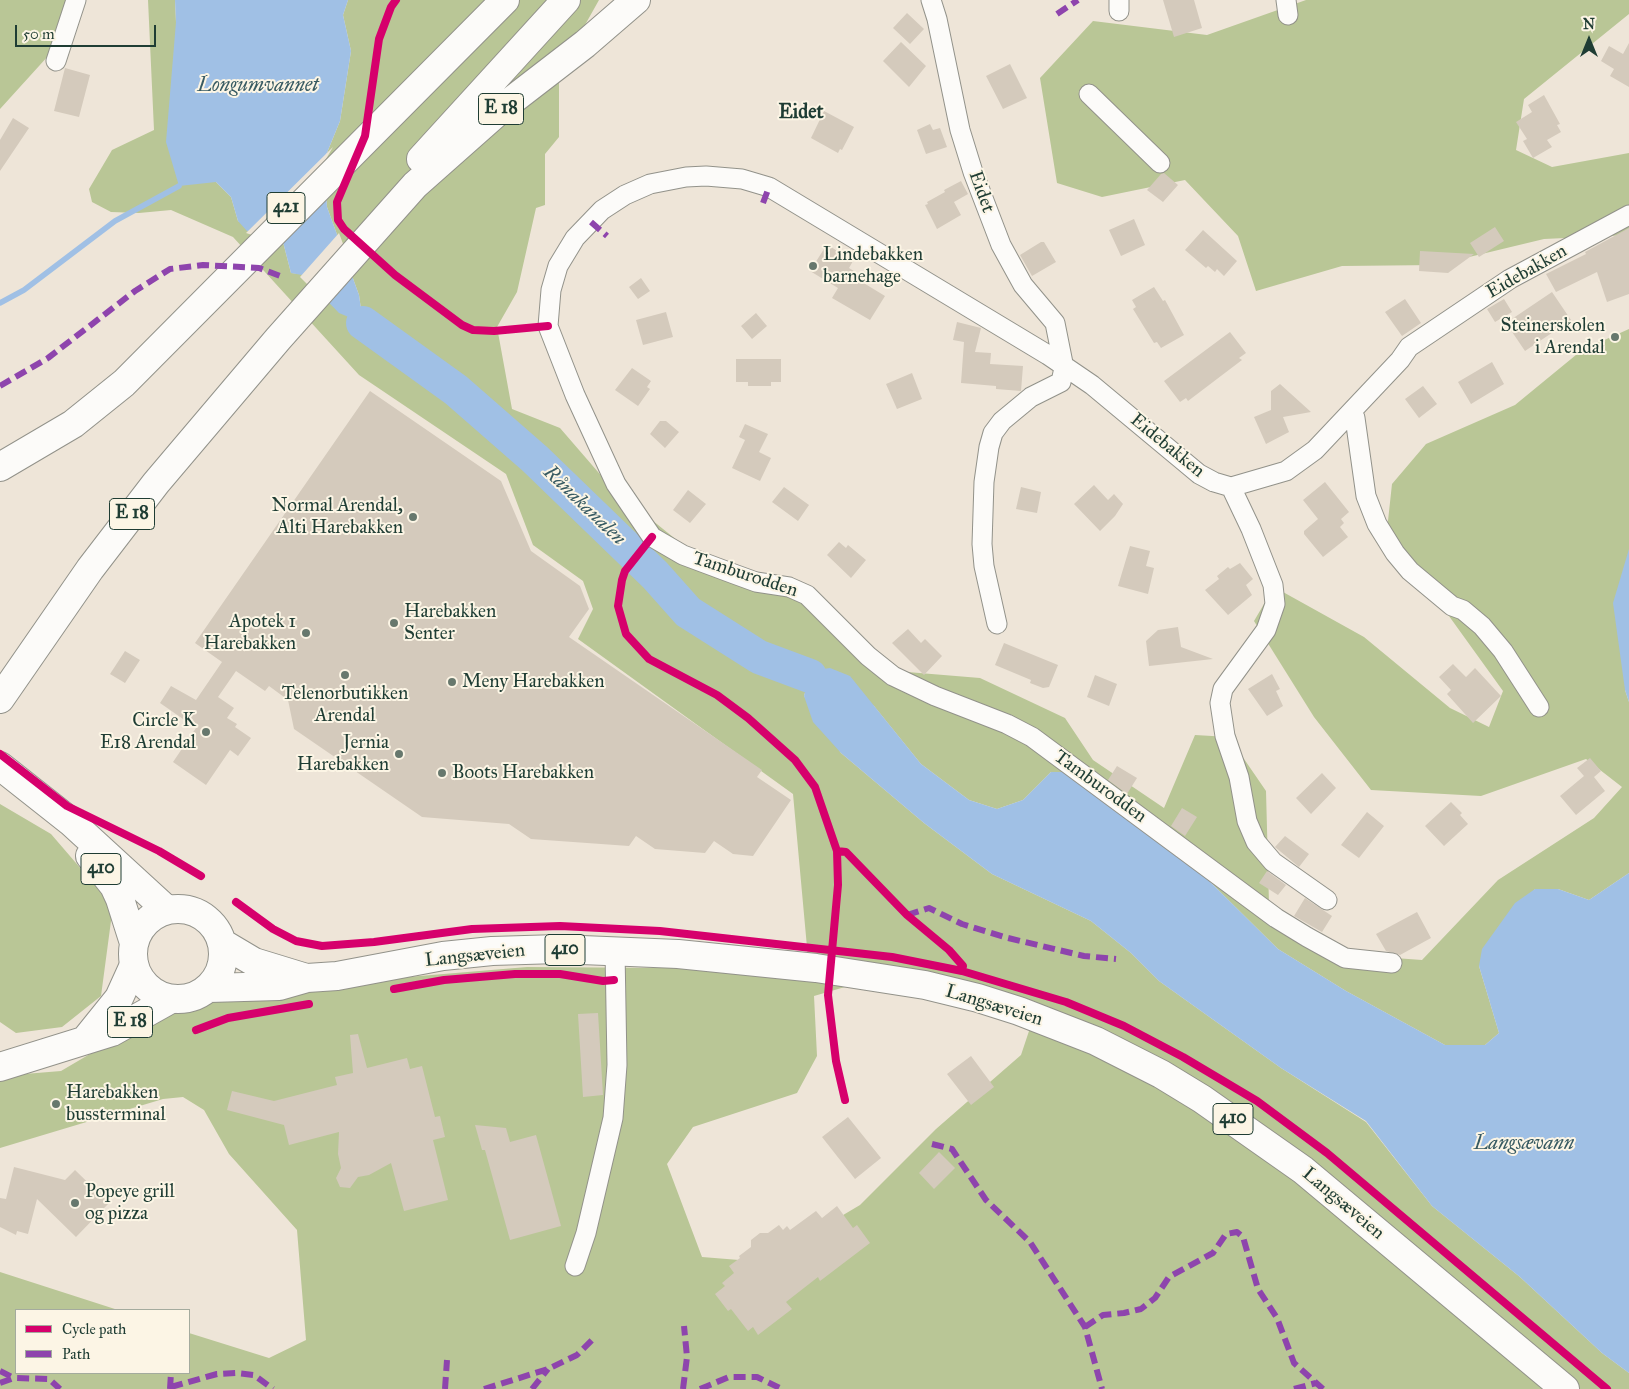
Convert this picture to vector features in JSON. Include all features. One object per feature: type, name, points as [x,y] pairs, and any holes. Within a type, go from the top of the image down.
[{"type":"main road","name":"421","points":[[398,102],[492,0]]},
{"type":"main road","name":"421","points":[[0,467],[54,436],[91,410],[124,383],[181,320],[398,102],[505,0]]},
{"type":"main road","name":"E 18","points":[[1,692],[90,569],[272,334],[371,224],[566,0]]},
{"type":"main road","name":"E 18","points":[[371,224],[440,161],[636,0]]},
{"type":"main road","name":"421","points":[[0,457],[49,429],[86,403],[181,320]]},
{"type":"main road","name":"410","points":[[0,766],[104,872],[120,899],[139,977],[147,988],[158,996],[171,999],[189,999],[209,988]]},
{"type":"main road","name":"410","points":[[0,782],[44,809],[116,862],[168,910],[181,909],[202,916],[215,928],[222,943]]},
{"type":"main road","points":[[134,954],[138,932],[156,914],[168,910]]},
{"type":"main road","points":[[209,988],[222,967],[222,943]]},
{"type":"main road","name":"Langsæveien","points":[[222,943],[254,962],[307,978]]},
{"type":"main road","name":"Langsæveien","points":[[209,988],[279,986],[307,978],[337,976],[443,956],[492,951],[616,951],[678,954],[830,970],[925,985],[1019,1011],[1096,1042],[1161,1074],[1242,1125],[1303,1170],[1565,1389]]},
{"type":"main road","name":"E 18","points":[[86,1039],[119,998],[134,954]]},
{"type":"main road","name":"E 18","points":[[0,1067],[13,1056],[67,1048],[86,1039],[112,1032],[171,999]]},
{"type":"street","points":[[56,62],[76,0]]},
{"type":"street","name":"Eidet","points":[[931,0],[937,19],[960,130],[972,172],[1001,245],[1023,285],[1055,323],[1063,375]]},
{"type":"street","points":[[1089,94],[1160,163]]},
{"type":"street","name":"Tamburodden","points":[[769,186],[742,179],[706,176],[686,177],[650,184],[625,195],[602,210],[574,238],[558,266],[551,290],[548,326],[575,395],[616,484],[652,537],[683,555],[734,574],[756,582],[789,587],[808,595],[868,656],[893,676],[1032,737],[1276,918],[1307,938],[1345,958],[1392,963]]},
{"type":"street","name":"Eidebakken","points":[[769,186],[1048,355],[1063,375],[1092,385],[1199,474],[1214,482],[1231,487],[1286,471],[1315,450],[1400,360],[1409,347],[1510,279],[1629,215]]},
{"type":"street","points":[[997,624],[984,566],[982,544],[984,482],[989,448],[993,433],[1002,421],[1063,375]]},
{"type":"street","points":[[1349,414],[1355,418],[1366,496],[1377,524],[1395,553],[1410,571],[1452,606],[1464,610],[1482,626],[1503,651],[1539,708]]},
{"type":"street","points":[[1231,487],[1251,529],[1273,586],[1275,604],[1266,630],[1223,689],[1220,703],[1225,736],[1239,777],[1247,821],[1256,842],[1273,862],[1327,900]]},
{"type":"street","points":[[575,1266],[586,1233],[613,1118],[617,1065],[616,951]]},
{"type":"green space","points":[[0,0],[71,0],[49,55],[0,109]]},
{"type":"green space","points":[[148,0],[175,0],[176,22],[216,182],[231,197],[238,221],[283,242],[291,273],[302,274],[363,323],[359,295],[327,207],[324,160],[340,121],[351,51],[343,15],[348,0],[599,0],[567,57],[559,80],[559,137],[545,154],[545,205],[536,208],[517,292],[497,327],[512,409],[560,428],[611,487],[699,558],[807,591],[883,670],[980,678],[1065,718],[1093,760],[1164,808],[1195,735],[1229,737],[1266,791],[1269,904],[1340,954],[1422,960],[1498,880],[1594,818],[1622,787],[1586,759],[1481,796],[1371,790],[1314,717],[1254,621],[1274,587],[1364,637],[1450,708],[1489,727],[1503,691],[1387,530],[1392,484],[1426,444],[1515,405],[1582,350],[1629,329],[1629,549],[1625,690],[1629,702],[1629,873],[1589,900],[1558,889],[1535,889],[1479,966],[1499,1033],[1485,1045],[1445,1045],[1346,991],[1278,949],[1198,870],[1051,772],[1023,800],[997,809],[969,800],[921,764],[874,706],[810,676],[804,696],[841,753],[924,823],[992,874],[1091,921],[1131,953],[1159,981],[1281,1068],[1366,1122],[1432,1206],[1520,1277],[1602,1353],[1629,1373],[1629,1389],[0,1389],[0,1272],[115,1309],[15,1309],[15,1374],[190,1374],[190,1333],[269,1358],[306,1340],[297,1230],[229,1154],[204,1110],[183,1097],[163,1099],[0,1148],[0,1076],[61,1071],[141,1024],[229,992],[527,967],[809,969],[793,794],[578,639],[593,609],[583,581],[533,545],[506,474],[359,375],[233,237],[171,210],[139,213],[111,212],[92,202],[89,189],[112,150],[154,130]],"holes":[[[862,982],[1035,1013],[1021,1055],[936,1129],[860,1205],[764,1262],[702,1257],[667,1164],[693,1127],[797,1093],[817,1056],[814,996]]]},
{"type":"green space","points":[[1306,0],[1629,0],[1629,14],[1524,99],[1516,150],[1552,167],[1629,153],[1629,235],[1544,239],[1436,265],[1342,266],[1256,291],[1238,236],[1185,180],[1102,197],[1057,183],[1040,78],[1093,21],[1207,35]]},
{"type":"green space","points":[[0,804],[51,834],[113,906],[101,996],[62,1027],[16,1033],[0,1022]]},
{"type":"water","name":"Longumvannet","points":[[175,0],[348,0],[343,15],[351,51],[340,121],[324,160],[327,207],[359,295],[363,323],[339,313],[302,275],[291,273],[283,242],[247,231],[238,221],[231,197],[216,182],[179,186],[166,142],[176,22]]},
{"type":"water","points":[[1629,549],[1629,702],[1625,690],[1613,603]]},
{"type":"water","name":"Langsævann","points":[[830,668],[850,676],[921,764],[969,800],[997,809],[1023,800],[1051,772],[1071,772],[1198,870],[1278,949],[1346,991],[1445,1045],[1485,1045],[1499,1033],[1479,966],[1482,949],[1515,903],[1535,889],[1558,889],[1589,900],[1629,873],[1629,1373],[1602,1353],[1520,1277],[1432,1206],[1366,1121],[1281,1068],[1159,981],[1131,953],[1091,921],[992,874],[924,823],[841,753],[813,722],[804,696],[810,671]]},
{"type":"pier","points":[[333,147],[277,243],[246,233]]},
{"type":"pier","points":[[339,233],[352,268],[323,300],[300,277]]},
{"type":"building","points":[[1163,0],[1194,0],[1202,28],[1174,37]]},
{"type":"building","points":[[907,13],[924,29],[910,44],[893,28]]},
{"type":"building","points":[[901,42],[926,66],[909,87],[883,61]]},
{"type":"building","points":[[1629,43],[1629,87],[1610,76],[1614,69],[1601,61],[1609,46],[1623,54]]},
{"type":"building","points":[[1010,64],[1027,98],[1003,109],[986,76]]},
{"type":"building","points":[[65,68],[90,75],[79,117],[54,111]]},
{"type":"building","points":[[1544,95],[1560,124],[1557,125],[1561,132],[1547,140],[1552,147],[1533,158],[1523,141],[1527,139],[1516,122],[1532,112],[1528,105]]},
{"type":"building","points":[[824,111],[854,127],[842,150],[840,149],[838,153],[811,138]]},
{"type":"building","points":[[13,118],[29,128],[0,171],[0,140]]},
{"type":"building","points":[[930,124],[933,130],[940,128],[947,147],[926,154],[917,130]]},
{"type":"building","points":[[1164,173],[1178,185],[1163,202],[1147,190]]},
{"type":"building","points":[[961,181],[968,194],[954,202],[961,215],[937,229],[925,205],[945,192],[944,190]]},
{"type":"building","points":[[1134,219],[1145,245],[1121,256],[1109,230]]},
{"type":"building","points":[[1495,227],[1504,241],[1479,257],[1470,243]]},
{"type":"building","points":[[1629,228],[1629,294],[1607,302],[1597,272],[1556,292],[1546,274],[1586,254],[1585,252]]},
{"type":"building","points":[[1203,230],[1237,261],[1224,276],[1217,269],[1215,272],[1208,266],[1206,268],[1185,250]]},
{"type":"building","points":[[1044,242],[1056,262],[1032,276],[1020,255]]},
{"type":"building","points":[[831,247],[853,261],[849,268],[865,278],[862,282],[885,296],[870,320],[832,298],[838,288],[810,271],[824,249],[828,251]]},
{"type":"building","points":[[1420,251],[1474,254],[1448,273],[1419,271]]},
{"type":"building","points":[[641,278],[650,291],[638,299],[629,287]]},
{"type":"building","points":[[1154,287],[1163,301],[1165,300],[1184,335],[1161,348],[1157,342],[1154,343],[1133,309],[1136,307],[1132,300]]},
{"type":"building","points":[[1552,292],[1571,320],[1525,351],[1506,323]]},
{"type":"building","points":[[1405,299],[1421,323],[1402,336],[1385,312]]},
{"type":"building","points":[[1504,299],[1512,312],[1495,322],[1487,309]]},
{"type":"building","points":[[666,312],[673,337],[643,345],[636,320]]},
{"type":"building","points":[[756,313],[767,326],[752,339],[741,326]]},
{"type":"building","points":[[957,322],[981,328],[975,352],[991,353],[990,364],[1023,366],[1021,391],[996,389],[996,386],[961,383],[964,342],[953,340]]},
{"type":"building","points":[[1230,332],[1246,353],[1239,358],[1242,360],[1188,401],[1186,398],[1180,402],[1164,381]]},
{"type":"building","points":[[736,359],[781,359],[781,382],[771,382],[771,386],[748,386],[748,382],[736,382]]},
{"type":"building","points":[[1492,362],[1504,384],[1471,404],[1458,382]]},
{"type":"building","points":[[632,368],[651,381],[647,387],[650,389],[638,406],[615,390]]},
{"type":"building","points":[[912,373],[922,399],[897,409],[886,384]]},
{"type":"building","points":[[1280,384],[1311,412],[1283,417],[1289,432],[1266,444],[1254,417],[1271,410],[1271,391]]},
{"type":"building","points":[[1423,386],[1437,404],[1419,418],[1405,399]]},
{"type":"building","name":"Harebakken Senter","points":[[370,391],[501,481],[531,551],[580,586],[589,609],[569,637],[762,770],[757,777],[791,800],[753,856],[733,854],[714,841],[705,853],[655,849],[636,836],[629,846],[531,839],[509,824],[422,817],[294,729],[288,700],[269,686],[265,691],[236,671],[218,697],[234,708],[227,718],[237,724],[235,727],[251,738],[238,756],[230,750],[206,785],[173,762],[196,728],[160,703],[171,686],[196,700],[222,662],[195,643]]},
{"type":"building","points":[[660,421],[666,421],[679,432],[665,448],[650,434]]},
{"type":"building","points":[[745,424],[768,434],[759,452],[771,458],[760,481],[732,468],[745,440],[739,437]]},
{"type":"building","points":[[1325,482],[1349,512],[1341,519],[1344,523],[1340,527],[1348,537],[1323,557],[1304,534],[1304,531],[1318,519],[1303,500]]},
{"type":"building","points":[[1094,485],[1108,500],[1114,494],[1123,504],[1115,516],[1100,531],[1074,504]]},
{"type":"building","points":[[784,487],[809,505],[798,521],[772,502]]},
{"type":"building","points":[[1021,487],[1041,492],[1037,513],[1016,509]]},
{"type":"building","points":[[688,490],[706,504],[690,523],[673,510]]},
{"type":"building","points":[[839,542],[846,548],[848,545],[866,560],[851,578],[827,555]]},
{"type":"building","points":[[1130,546],[1150,551],[1146,566],[1154,568],[1148,594],[1118,586]]},
{"type":"building","points":[[1240,563],[1253,579],[1246,585],[1252,595],[1228,615],[1205,590],[1219,579],[1217,576],[1228,567],[1230,569]]},
{"type":"building","points":[[1178,627],[1181,647],[1213,659],[1149,666],[1146,641],[1158,630]]},
{"type":"building","points":[[908,629],[921,643],[925,639],[942,656],[924,675],[892,643]]},
{"type":"building","points":[[1004,643],[1058,665],[1049,687],[1043,688],[1030,683],[1031,680],[995,665]]},
{"type":"building","points":[[125,651],[140,660],[125,683],[110,674]]},
{"type":"building","points":[[1453,664],[1466,677],[1475,668],[1501,696],[1473,723],[1447,694],[1451,690],[1439,677]]},
{"type":"building","points":[[1272,674],[1280,689],[1276,691],[1283,706],[1267,716],[1248,689]]},
{"type":"building","points":[[1095,675],[1117,684],[1109,706],[1087,697]]},
{"type":"building","points":[[1590,758],[1601,771],[1594,777],[1605,791],[1576,815],[1560,796],[1584,776],[1577,768]]},
{"type":"building","points":[[1117,766],[1137,778],[1127,794],[1108,780]]},
{"type":"building","points":[[1322,773],[1336,788],[1311,814],[1296,798]]},
{"type":"building","points":[[1451,802],[1462,813],[1460,815],[1468,824],[1444,846],[1425,826]]},
{"type":"building","points":[[1182,808],[1197,817],[1185,836],[1171,826]]},
{"type":"building","points":[[1367,812],[1384,826],[1359,858],[1341,845]]},
{"type":"building","points":[[1285,836],[1309,854],[1299,867],[1275,847]]},
{"type":"building","points":[[1267,871],[1286,885],[1278,895],[1259,883]]},
{"type":"building","points":[[1305,898],[1332,916],[1322,932],[1294,916]]},
{"type":"building","points":[[1417,912],[1431,938],[1400,955],[1386,951],[1376,934]]},
{"type":"building","points":[[598,1013],[603,1095],[583,1097],[578,1014]]},
{"type":"building","points":[[358,1034],[367,1068],[407,1058],[410,1069],[422,1066],[435,1117],[440,1116],[445,1137],[433,1140],[448,1200],[404,1211],[391,1163],[369,1175],[358,1177],[350,1188],[340,1187],[336,1178],[341,1168],[338,1154],[339,1132],[289,1145],[284,1125],[227,1110],[232,1091],[274,1101],[337,1085],[335,1077],[353,1073],[350,1035]]},
{"type":"building","points":[[971,1056],[994,1087],[971,1105],[947,1074]]},
{"type":"building","points":[[848,1117],[881,1158],[855,1179],[822,1137]]},
{"type":"building","points":[[475,1125],[506,1128],[510,1142],[536,1135],[561,1226],[510,1240],[485,1150],[482,1150]]},
{"type":"building","points":[[939,1152],[955,1168],[934,1189],[919,1173]]},
{"type":"building","points":[[14,1167],[65,1180],[75,1170],[109,1203],[76,1237],[37,1199],[28,1234],[17,1231],[16,1235],[0,1227],[0,1198],[6,1199]]},
{"type":"building","points":[[837,1206],[853,1228],[857,1225],[870,1243],[820,1281],[818,1277],[786,1302],[792,1309],[758,1335],[753,1327],[748,1331],[731,1309],[728,1311],[715,1294],[725,1286],[722,1283],[734,1273],[729,1266],[751,1247],[751,1240],[760,1233],[768,1233],[779,1225],[783,1230],[787,1226],[790,1230],[816,1211],[822,1218]]},
{"type":"waterway","points":[[0,303],[24,290],[115,221],[179,186]]},
{"type":"waterway","name":"Rånakanalen","points":[[363,323],[456,390],[535,459],[655,575],[688,612],[759,657],[810,676]]},
{"type":"marked path","points":[[1057,14],[1078,0]]},
{"type":"marked path","points":[[763,203],[769,187]]},
{"type":"marked path","points":[[591,222],[607,236]]},
{"type":"marked path","points":[[0,386],[48,358],[135,291],[170,269],[203,265],[259,268],[280,276]]},
{"type":"marked path","points":[[907,915],[929,908],[962,924],[1008,938],[1084,956],[1116,959]]},
{"type":"marked path","points":[[932,1144],[952,1149],[986,1200],[1030,1242],[1085,1327],[1102,1389]]},
{"type":"marked path","points":[[1085,1327],[1103,1315],[1141,1309],[1155,1298],[1169,1277],[1213,1253],[1226,1234],[1237,1232],[1243,1237],[1258,1289],[1277,1318],[1294,1363],[1323,1389]]},
{"type":"marked path","points":[[683,1389],[687,1357],[684,1326]]},
{"type":"marked path","points":[[484,1389],[548,1369],[577,1355],[593,1339]]},
{"type":"marked path","points":[[445,1389],[447,1360]]},
{"type":"marked path","points":[[532,1389],[548,1369]]},
{"type":"marked path","points":[[0,1371],[14,1378]]},
{"type":"marked path","points":[[171,1387],[217,1374],[236,1373],[254,1375],[273,1389]]},
{"type":"marked path","points":[[170,1389],[171,1374]]},
{"type":"marked path","points":[[700,1389],[729,1377],[757,1377],[782,1389]]},
{"type":"marked path","points":[[0,1383],[14,1378],[49,1379],[60,1389]]},
{"type":"marked path","points":[[1294,1389],[1316,1383]]},
{"type":"cycle path","points":[[396,0],[391,7],[379,39],[365,136],[337,202],[338,220],[344,229],[395,275],[462,325],[473,330],[494,331],[548,326]]},
{"type":"cycle path","points":[[652,537],[625,571],[622,580],[618,606],[626,634],[649,659],[717,695],[748,718],[795,760],[815,787],[837,851]]},
{"type":"cycle path","points":[[0,754],[67,806],[159,851],[201,876]]},
{"type":"cycle path","points":[[845,1100],[836,1061],[828,995],[838,885],[837,851],[846,852],[907,915],[949,950],[963,966],[962,971]]},
{"type":"cycle path","points":[[236,902],[273,929],[296,941],[322,946],[374,942],[472,929],[560,926],[660,931],[892,957],[962,971],[1066,1002],[1124,1026],[1183,1057],[1257,1101],[1327,1153],[1607,1389]]},
{"type":"cycle path","points":[[394,989],[444,980],[515,974],[560,974],[603,981],[614,980]]},
{"type":"cycle path","points":[[196,1030],[228,1018],[309,1004]]},
{"type":"place","name":"Lindebakken barnehage","points":[[813,266]]},
{"type":"place","name":"Steinerskolen i Arendal","points":[[1615,337]]},
{"type":"place","name":"Normal Arendal, Alti Harebakken","points":[[413,517]]},
{"type":"place","name":"Harebakken Senter","points":[[394,623]]},
{"type":"place","name":"Apotek 1 Harebakken","points":[[306,633]]},
{"type":"place","name":"Telenorbutikken Arendal","points":[[345,675]]},
{"type":"place","name":"Meny Harebakken","points":[[452,682]]},
{"type":"place","name":"Circle K E18 Arendal","points":[[206,732]]},
{"type":"place","name":"Jernia Harebakken","points":[[399,754]]},
{"type":"place","name":"Boots Harebakken","points":[[442,773]]},
{"type":"place","name":"Harebakken bussterminal","points":[[56,1104]]},
{"type":"place","name":"Popeye grill og pizza","points":[[75,1203]]},
{"type":"district","name":"Eidet","points":[[801,113]]}]
